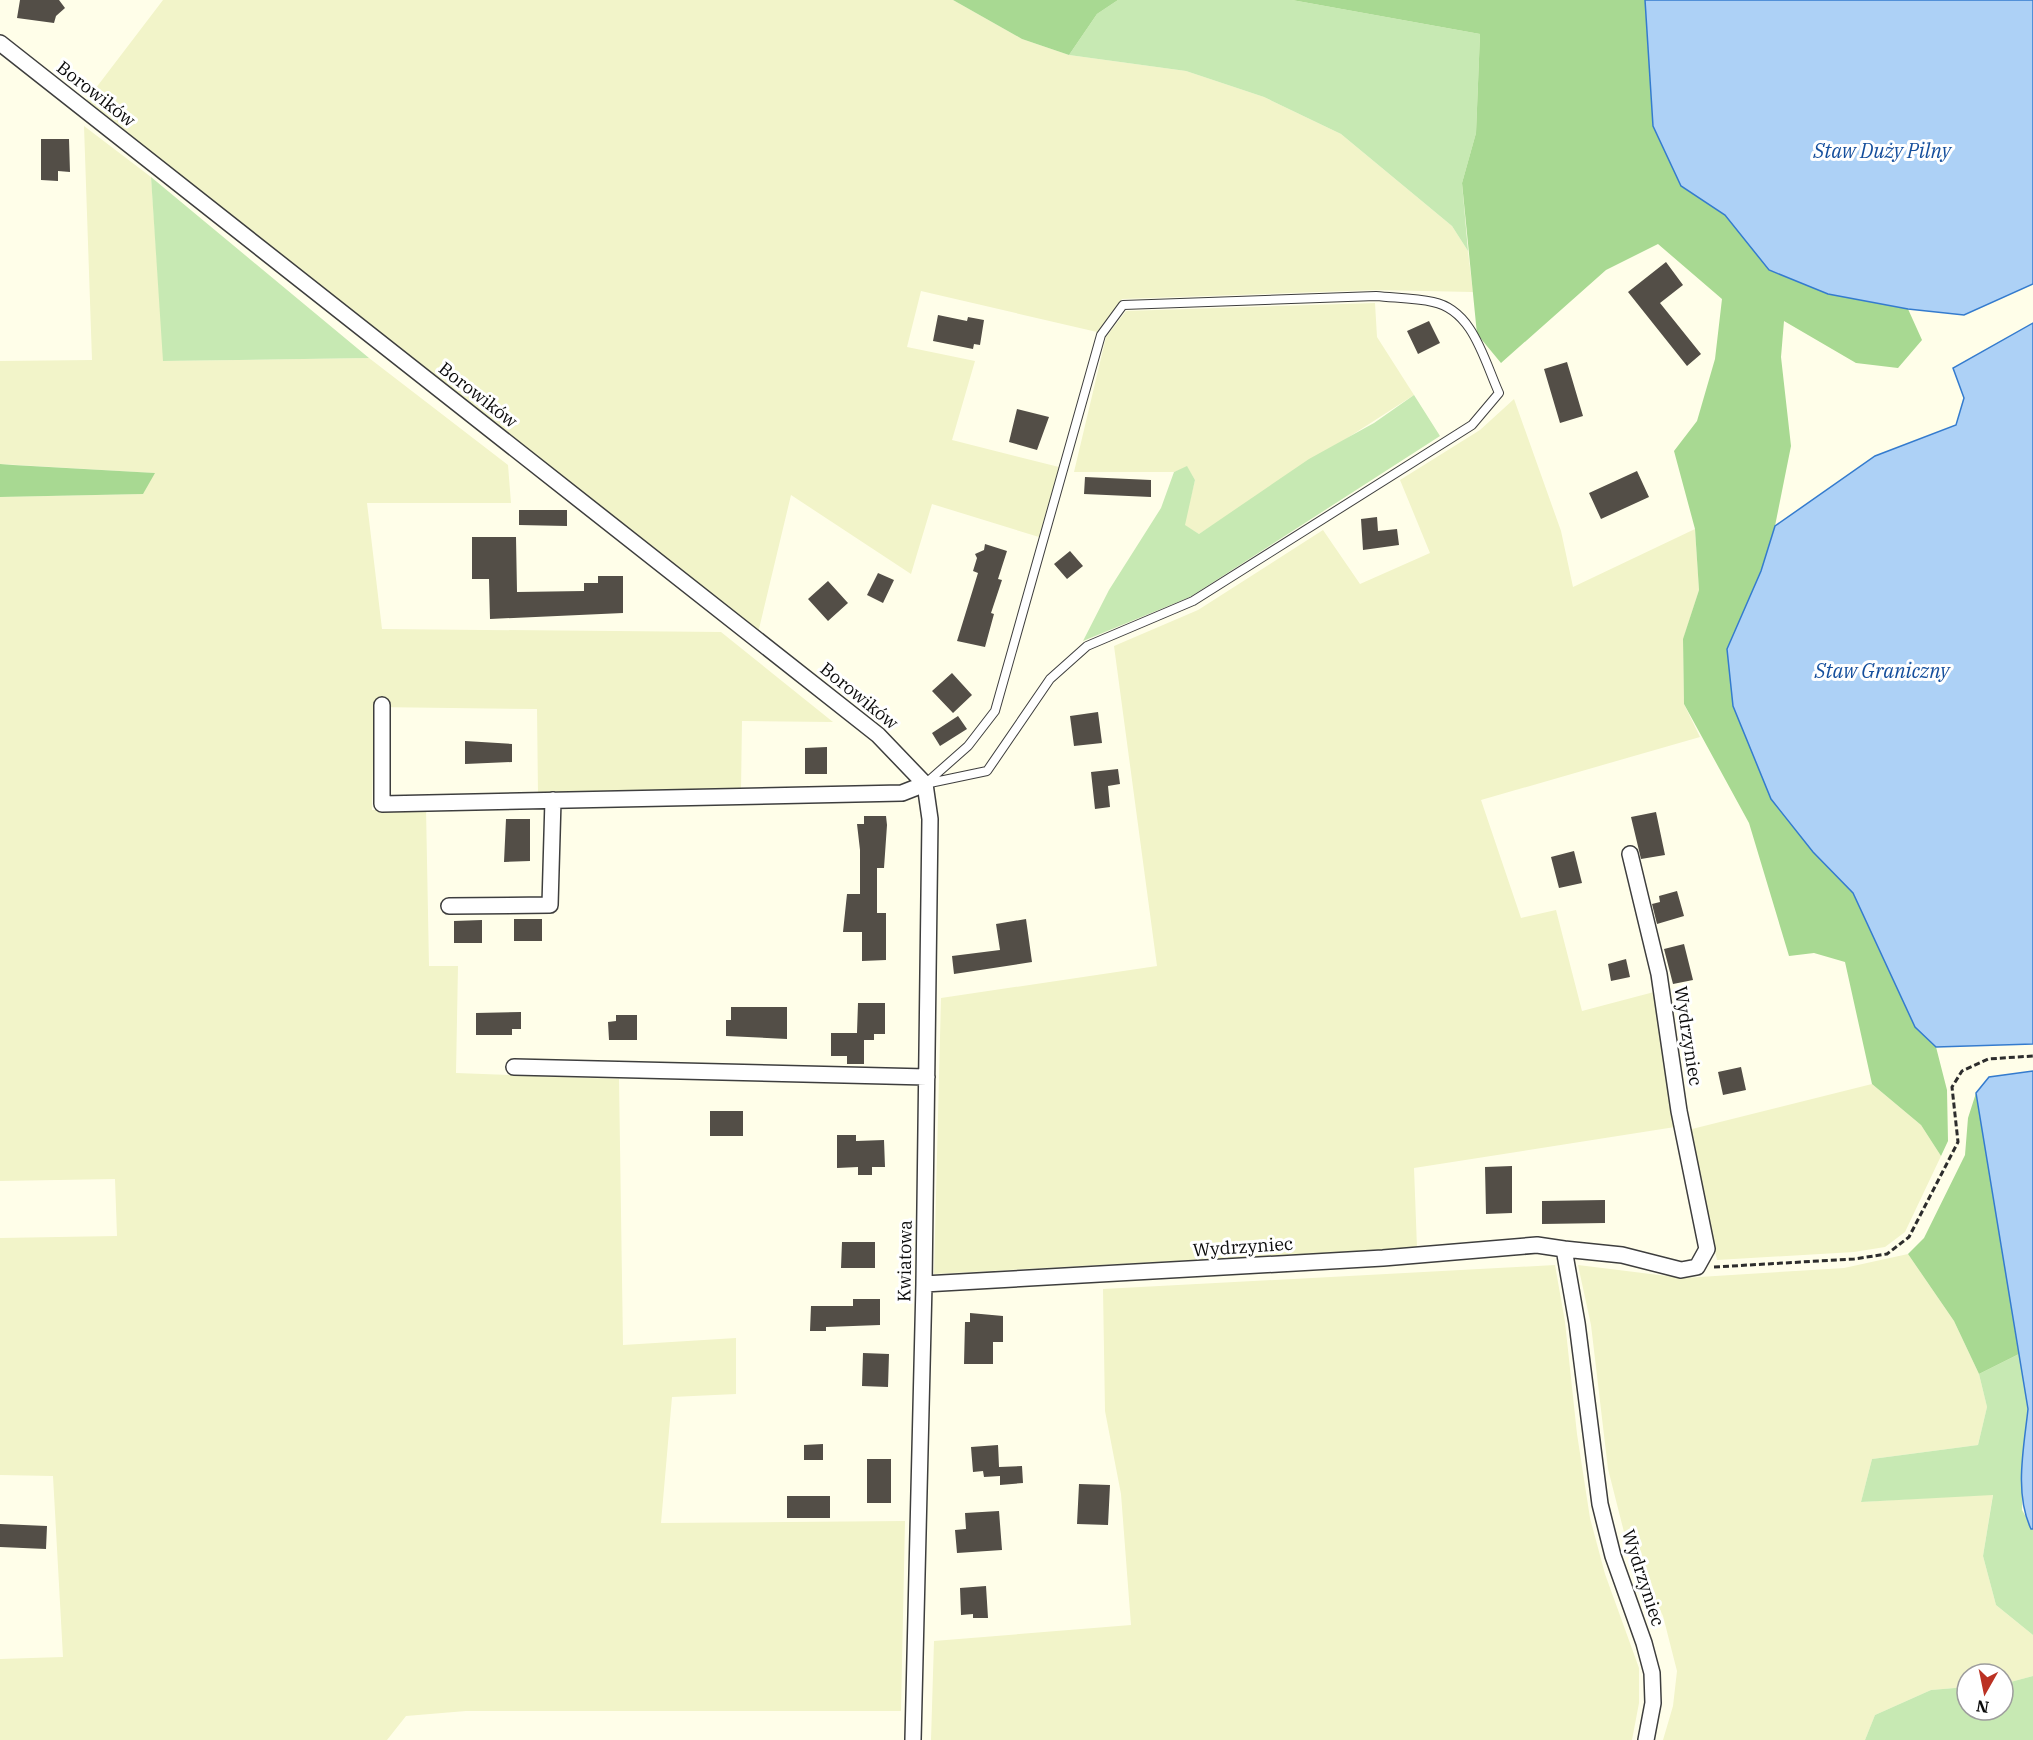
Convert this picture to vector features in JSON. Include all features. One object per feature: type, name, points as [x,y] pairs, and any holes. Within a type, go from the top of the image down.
[{"type":"street","name":"Borowików","points":[[0,43],[878,735],[925,784]]},
{"type":"street","points":[[382,705],[382,804],[902,793],[925,784]]},
{"type":"street","name":"Kwiatowa","points":[[913,1740],[927,1077],[930,819],[925,784]]},
{"type":"street","points":[[449,906],[550,905],[553,801]]},
{"type":"street","name":"Wydrzyniec","points":[[924,1284],[1383,1258],[1537,1245],[1564,1250],[1622,1255],[1681,1270],[1697,1267],[1707,1249],[1679,1111],[1659,974],[1630,854]]},
{"type":"street","points":[[514,1067],[927,1077]]},
{"type":"street","name":"Wydrzyniec","points":[[1564,1250],[1577,1323],[1600,1503],[1613,1556],[1644,1643],[1652,1673],[1653,1703],[1646,1740]]},
{"type":"lane","points":[[1376,296],[1435,302],[1458,314],[1469,326],[1499,393],[1472,425],[1193,602],[1087,646],[1050,679],[987,771],[925,784],[968,746],[995,711],[1101,335],[1123,305],[1376,296]]},
{"type":"path","points":[[1697,1267],[1735,1267],[1854,1259],[1887,1254],[1909,1237],[1958,1142],[1952,1087],[1962,1071],[1988,1059],[2033,1056]]},
{"type":"green space","points":[[163,0],[953,0],[1022,39],[1069,55],[1186,71],[1264,97],[1341,134],[1452,226],[1468,251],[1473,292],[1375,290],[1122,299],[1097,332],[921,291],[907,347],[975,361],[952,440],[1059,467],[1039,537],[932,504],[911,574],[791,495],[758,633],[86,101]]},
{"type":"green space","points":[[953,0],[1118,0],[1097,14],[1069,55],[1022,39]]},
{"type":"green space","points":[[1118,0],[1292,0],[1480,34],[1476,133],[1462,183],[1468,251],[1452,226],[1341,134],[1264,97],[1186,71],[1069,55],[1097,14]]},
{"type":"green space","points":[[1292,0],[1645,0],[1653,126],[1681,186],[1725,215],[1769,270],[1828,294],[1908,309],[1922,340],[1898,368],[1856,363],[1784,321],[1781,357],[1791,446],[1775,526],[1761,571],[1771,798],[1813,852],[1853,893],[1915,1027],[1936,1047],[1947,1090],[1948,1141],[1941,1156],[1921,1125],[1872,1084],[1845,962],[1814,953],[1789,956],[1749,823],[1684,704],[1683,639],[1699,590],[1695,529],[1674,451],[1697,421],[1715,359],[1722,299],[1658,244],[1606,270],[1501,363],[1477,334],[1462,183],[1476,133],[1480,34]]},
{"type":"green space","points":[[84,126],[151,177],[164,361],[369,358],[508,465],[511,503],[367,503],[382,629],[721,632],[833,722],[742,721],[741,791],[538,794],[537,709],[374,707],[372,810],[426,808],[429,966],[458,966],[456,1073],[619,1079],[623,1345],[736,1338],[736,1394],[672,1397],[661,1523],[905,1521],[901,1711],[466,1711],[406,1716],[387,1740],[0,1740],[0,1659],[63,1657],[53,1476],[0,1475],[0,1238],[117,1236],[115,1179],[0,1181],[0,497],[142,494],[154,473],[0,464],[0,361],[92,360]]},
{"type":"green space","points":[[151,177],[369,358],[163,361]]},
{"type":"green space","points":[[1375,303],[1377,337],[1414,395],[1199,534],[1184,525],[1195,480],[1187,467],[1174,472],[1074,472],[1106,337],[1126,311]]},
{"type":"green space","points":[[1414,395],[1440,436],[1190,597],[1083,641],[1109,590],[1161,508],[1174,472],[1187,466],[1195,480],[1185,525],[1199,534],[1309,459],[1374,423]]},
{"type":"green space","points":[[1514,399],[1561,531],[1573,587],[1695,529],[1699,590],[1683,640],[1684,704],[1700,737],[1481,800],[1521,918],[1556,910],[1582,1011],[1654,992],[1675,1127],[1414,1168],[1417,1248],[934,1274],[941,998],[1157,966],[1114,646],[1198,610],[1323,530],[1360,584],[1430,553],[1400,480],[1480,430]]},
{"type":"green space","points":[[0,464],[155,473],[143,494],[0,497]]},
{"type":"green space","points":[[1872,1084],[1921,1125],[1941,1156],[1905,1232],[1885,1247],[1854,1252],[1717,1260],[1688,1130]]},
{"type":"green space","points":[[1976,1093],[2019,1354],[1979,1374],[1954,1321],[1908,1254],[1924,1238],[1965,1155],[1968,1118]]},
{"type":"green space","points":[[1908,1254],[1954,1321],[1979,1374],[1987,1407],[1978,1445],[1872,1459],[1861,1502],[1993,1494],[1983,1556],[1996,1605],[2033,1635],[2033,1676],[2015,1681],[2015,1662],[1955,1662],[1955,1688],[1931,1690],[1875,1715],[1865,1740],[1663,1740],[1673,1706],[1677,1671],[1663,1616],[1625,1536],[1608,1469],[1591,1325],[1578,1265],[1683,1278],[1844,1268]]},
{"type":"green space","points":[[1555,1265],[1565,1322],[1577,1434],[1590,1518],[1605,1574],[1639,1668],[1639,1703],[1632,1740],[931,1740],[934,1641],[1131,1625],[1121,1494],[1105,1411],[1103,1289]]},
{"type":"green space","points":[[2019,1354],[2028,1409],[2023,1452],[2022,1510],[2033,1529],[2033,1635],[1996,1605],[1983,1556],[1993,1495],[1861,1502],[1872,1459],[1978,1445],[1987,1407],[1979,1374]]},
{"type":"green space","points":[[2033,1676],[2033,1740],[1865,1740],[1875,1715],[1931,1690],[1955,1688],[1955,1722],[2015,1722],[2015,1681]]},
{"type":"water","name":"Staw Duży Pilny","points":[[1645,0],[2033,0],[2033,284],[1964,315],[1908,309],[1828,294],[1769,270],[1725,215],[1681,186],[1653,126]]},
{"type":"water","name":"Staw Graniczny","points":[[2033,323],[2033,1044],[1936,1047],[1915,1027],[1853,893],[1813,852],[1771,799],[1733,706],[1727,649],[1761,571],[1775,526],[1875,456],[1956,425],[1964,398],[1953,368]]},
{"type":"water","points":[[2033,1071],[2033,1529],[2031,1529],[2026,1515],[2022,1485],[2028,1409],[1976,1093],[1989,1077]]},
{"type":"building","points":[[20,0],[59,0],[65,8],[56,16],[54,23],[17,18]]},
{"type":"building","points":[[41,139],[69,139],[70,172],[58,171],[58,181],[41,180]]},
{"type":"building","points":[[1666,262],[1683,285],[1660,303],[1701,354],[1687,366],[1628,292]]},
{"type":"building","points":[[938,315],[967,321],[968,317],[984,320],[980,345],[974,344],[973,349],[933,341]]},
{"type":"building","points":[[1429,321],[1440,343],[1418,354],[1407,331]]},
{"type":"building","points":[[1567,362],[1583,416],[1560,423],[1544,369]]},
{"type":"building","points":[[1017,409],[1049,417],[1037,450],[1009,442]]},
{"type":"building","points":[[1637,471],[1649,497],[1601,519],[1589,493]]},
{"type":"building","points":[[1085,477],[1151,480],[1151,497],[1084,494]]},
{"type":"building","points":[[519,510],[567,510],[567,526],[519,525]]},
{"type":"building","points":[[1377,517],[1378,531],[1397,529],[1399,545],[1363,550],[1361,519]]},
{"type":"building","points":[[472,537],[516,537],[517,592],[584,591],[584,583],[598,583],[598,576],[623,576],[623,613],[490,619],[489,579],[472,579]]},
{"type":"building","points":[[985,544],[1007,551],[998,579],[1002,580],[991,613],[994,614],[985,647],[957,641],[978,573],[973,571],[977,558],[975,554],[984,550]]},
{"type":"building","points":[[1070,551],[1083,566],[1067,579],[1054,564]]},
{"type":"building","points":[[878,573],[894,580],[883,603],[867,595]]},
{"type":"building","points":[[828,581],[848,603],[828,621],[808,599]]},
{"type":"building","points":[[952,673],[972,695],[953,713],[932,691]]},
{"type":"building","points":[[1098,712],[1102,743],[1074,746],[1070,716]]},
{"type":"building","points":[[958,716],[967,729],[940,746],[932,733]]},
{"type":"building","points":[[465,741],[512,744],[512,762],[465,764]]},
{"type":"building","points":[[827,747],[827,774],[805,774],[805,748]]},
{"type":"building","points":[[1118,769],[1120,784],[1108,786],[1110,807],[1095,809],[1091,772]]},
{"type":"building","points":[[1656,812],[1665,855],[1641,859],[1631,817]]},
{"type":"building","points":[[864,816],[886,816],[884,868],[877,868],[877,913],[886,913],[886,960],[862,961],[862,932],[843,932],[847,894],[860,894],[860,850],[857,824],[864,824]]},
{"type":"building","points":[[506,819],[530,819],[530,861],[504,862]]},
{"type":"building","points":[[1574,851],[1582,883],[1559,888],[1551,857]]},
{"type":"building","points":[[1677,891],[1684,916],[1657,924],[1652,904],[1660,902],[1659,896]]},
{"type":"building","points":[[514,919],[542,919],[542,941],[514,941]]},
{"type":"building","points":[[1026,919],[1032,962],[954,974],[952,956],[1000,950],[996,924]]},
{"type":"building","points":[[482,920],[482,943],[454,943],[454,921]]},
{"type":"building","points":[[1684,944],[1693,980],[1673,984],[1664,949]]},
{"type":"building","points":[[1626,959],[1630,977],[1611,981],[1608,964]]},
{"type":"building","points":[[858,1003],[885,1003],[885,1034],[874,1034],[874,1040],[864,1040],[864,1064],[847,1064],[847,1056],[831,1056],[831,1033],[857,1033]]},
{"type":"building","points":[[731,1007],[787,1007],[787,1039],[726,1036],[726,1020],[731,1020]]},
{"type":"building","points":[[521,1012],[521,1029],[512,1029],[512,1035],[476,1035],[476,1013]]},
{"type":"building","points":[[616,1015],[637,1015],[637,1040],[609,1040],[608,1022],[616,1021]]},
{"type":"building","points":[[1741,1067],[1746,1090],[1723,1095],[1718,1072]]},
{"type":"building","points":[[710,1111],[743,1111],[743,1136],[710,1136]]},
{"type":"building","points":[[837,1135],[856,1135],[856,1141],[884,1140],[885,1167],[872,1167],[872,1175],[858,1175],[858,1167],[837,1168]]},
{"type":"building","points":[[1512,1166],[1512,1213],[1486,1214],[1485,1167]]},
{"type":"building","points":[[1605,1200],[1605,1223],[1542,1224],[1542,1201]]},
{"type":"building","points":[[842,1242],[875,1242],[875,1268],[841,1268]]},
{"type":"building","points":[[853,1299],[880,1299],[880,1325],[826,1327],[826,1331],[810,1331],[811,1306],[853,1306]]},
{"type":"building","points":[[970,1313],[1003,1316],[1003,1342],[993,1342],[993,1364],[964,1364],[965,1322],[970,1322]]},
{"type":"building","points":[[863,1353],[889,1354],[888,1387],[862,1386]]},
{"type":"building","points":[[823,1444],[823,1460],[804,1460],[804,1445]]},
{"type":"building","points":[[998,1445],[999,1467],[1022,1466],[1023,1483],[1000,1485],[1000,1476],[984,1477],[983,1471],[973,1472],[971,1447]]},
{"type":"building","points":[[867,1459],[891,1459],[891,1503],[867,1503]]},
{"type":"building","points":[[1079,1484],[1110,1485],[1108,1525],[1077,1524]]},
{"type":"building","points":[[787,1496],[830,1496],[830,1518],[787,1518]]},
{"type":"building","points":[[999,1511],[1002,1550],[957,1553],[955,1530],[966,1529],[965,1513]]},
{"type":"building","points":[[0,1524],[47,1526],[46,1549],[0,1547]]},
{"type":"building","points":[[986,1586],[988,1618],[973,1618],[973,1614],[961,1615],[960,1588]]}]
